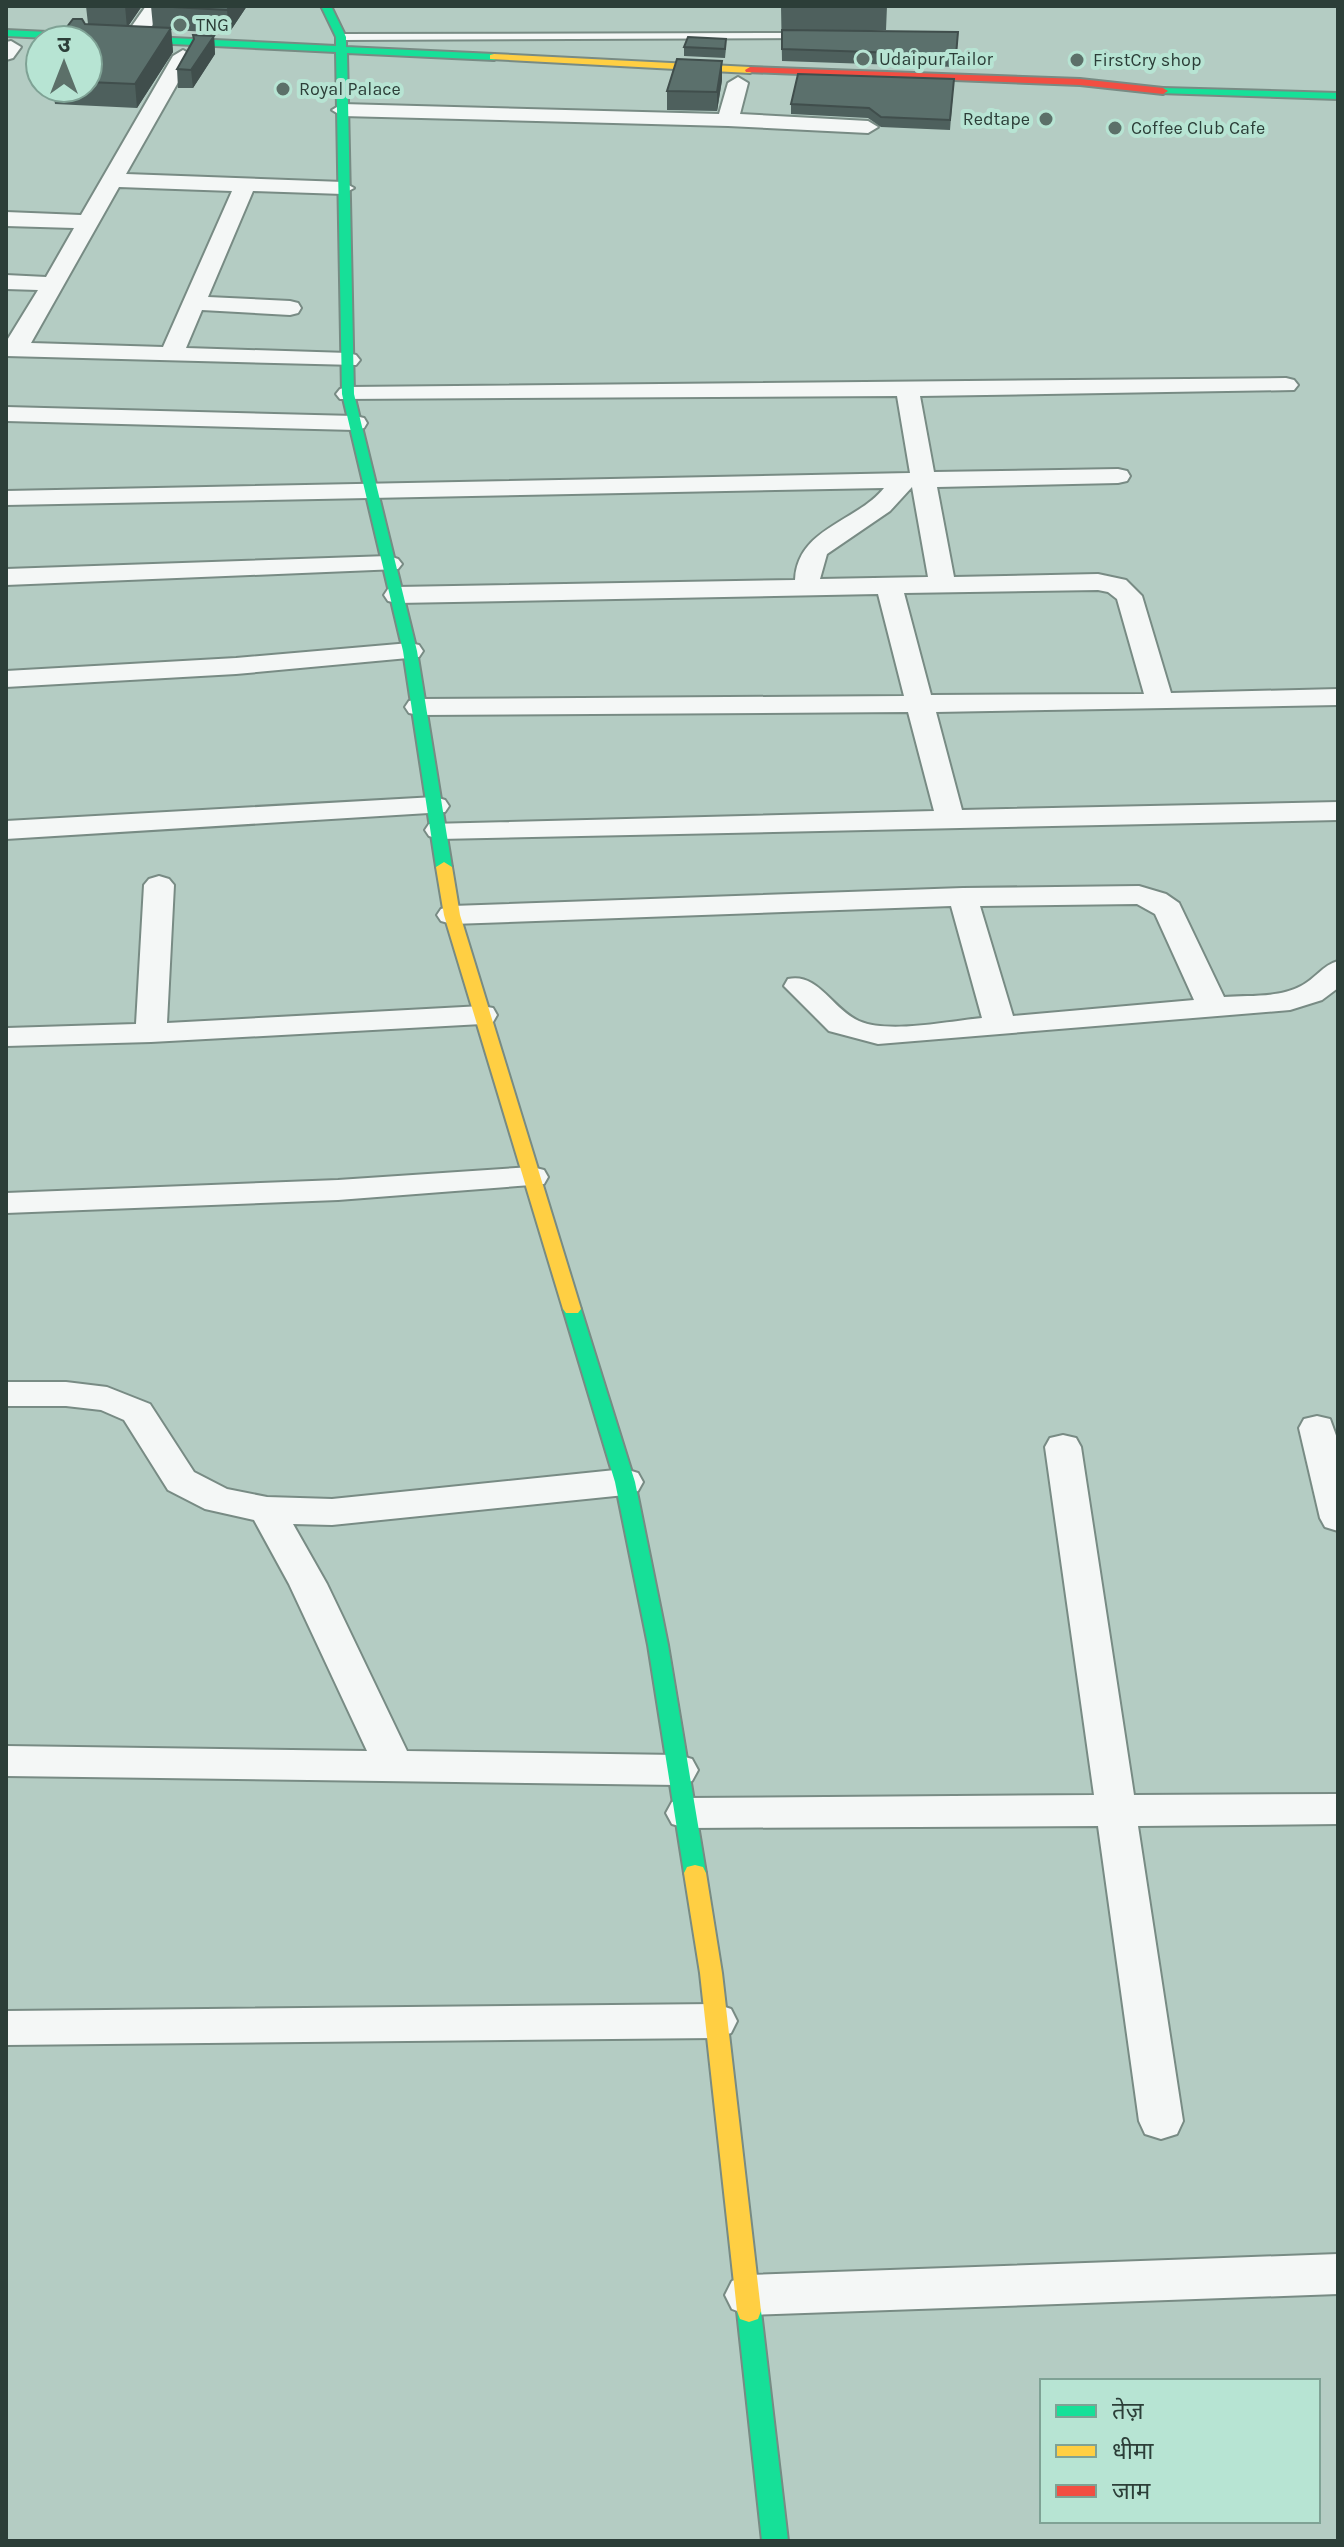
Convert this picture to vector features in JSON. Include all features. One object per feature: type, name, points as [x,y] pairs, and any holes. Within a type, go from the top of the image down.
[{"type":"street","points":[[132,40],[156,6]]},
{"type":"street","points":[[326,6],[341,51],[348,394],[410,651],[452,915],[625,1482],[658,1645],[716,2021],[775,2541]]},
{"type":"street","points":[[7,46],[132,40],[786,72],[1080,82],[1137,90],[1338,96]]},
{"type":"street","points":[[104,52],[183,56],[341,51],[738,83],[1082,95],[1137,90]]},
{"type":"street","points":[[11,349],[53,284],[183,56]]},
{"type":"street","points":[[728,120],[738,83]]},
{"type":"street","points":[[342,110],[728,120],[868,127]]},
{"type":"street","points":[[112,180],[343,188]]},
{"type":"street","points":[[171,355],[245,185]]},
{"type":"street","points":[[6,219],[88,222]]},
{"type":"street","points":[[6,282],[53,284]]},
{"type":"street","points":[[195,303],[290,308]]},
{"type":"street","points":[[11,349],[348,360]]},
{"type":"street","points":[[348,394],[1286,385]]},
{"type":"street","points":[[907,387],[913,481],[942,584]]},
{"type":"street","points":[[6,414],[355,423]]},
{"type":"street","points":[[6,498],[1118,476]]},
{"type":"street","points":[[807,587],[810,561],[820,546],[885,504],[913,481]]},
{"type":"street","points":[[6,577],[389,564]]},
{"type":"street","points":[[397,595],[1098,582],[1117,586],[1129,596],[1160,702]]},
{"type":"street","points":[[889,585],[950,819]]},
{"type":"street","points":[[6,679],[236,666],[410,651]]},
{"type":"street","points":[[419,707],[1160,702],[1338,697]]},
{"type":"street","points":[[6,830],[437,818],[950,819],[1338,811]]},
{"type":"street","points":[[151,1033],[159,885]]},
{"type":"street","points":[[452,915],[963,897],[1139,895],[1156,900],[1168,909],[1213,1008]]},
{"type":"street","points":[[963,897],[1000,1026]]},
{"type":"street","points":[[799,986],[834,1021],[851,1032],[896,1035],[1290,1001],[1308,996],[1327,985],[1338,970]]},
{"type":"street","points":[[6,1038],[482,1015]]},
{"type":"street","points":[[6,1203],[338,1190],[532,1177]]},
{"type":"street","points":[[6,1394],[66,1394],[107,1399],[137,1412],[181,1481],[218,1500],[267,1510],[332,1512],[625,1482]]},
{"type":"street","points":[[1317,1428],[1338,1518]]},
{"type":"street","points":[[1063,1447],[1161,2121]]},
{"type":"street","points":[[267,1510],[308,1584],[394,1766]]},
{"type":"street","points":[[6,1761],[678,1770]]},
{"type":"street","points":[[686,1813],[1338,1809]]},
{"type":"street","points":[[6,2028],[716,2021]]},
{"type":"street","points":[[748,2295],[1338,2274]]},
{"type":"lane","points":[[341,51],[815,36]]},
{"type":"building","points":[[154,6],[230,6],[227,10]]},
{"type":"building","points":[[73,19],[82,19],[85,24],[69,24]]},
{"type":"building","points":[[104,25],[171,28],[135,84],[104,83]]},
{"type":"building","points":[[782,30],[958,32],[956,55],[782,49]]},
{"type":"building","points":[[193,35],[214,36],[191,70],[177,69],[194,39]]},
{"type":"building","points":[[688,37],[726,39],[725,49],[684,47]]},
{"type":"building","points":[[677,59],[722,61],[717,92],[667,91]]},
{"type":"building","points":[[798,74],[954,79],[950,120],[881,117],[869,108],[791,104]]},
{"type":"traffic: fast","points":[[326,6],[341,37],[348,394],[410,651],[444,867]]},
{"type":"traffic: fast","points":[[6,33],[494,57]]},
{"type":"traffic: fast","points":[[1163,91],[1338,96]]},
{"type":"traffic: fast","points":[[572,1309],[625,1482],[658,1645],[695,1873]]},
{"type":"traffic: fast","points":[[749,2311],[775,2541]]},
{"type":"traffic: slow","points":[[494,57],[750,70]]},
{"type":"traffic: slow","points":[[444,867],[452,915],[572,1309]]},
{"type":"traffic: slow","points":[[695,1873],[711,1973],[749,2311]]},
{"type":"traffic: jam","points":[[750,70],[1080,82],[1163,91]]},
{"type":"place","name":"TNG","points":[[180,25]]},
{"type":"place","name":"Udaipur Tailor","points":[[863,59]]},
{"type":"place","name":"FirstCry shop","points":[[1077,60]]},
{"type":"place","name":"Royal Palace","points":[[283,89]]},
{"type":"place","name":"Redtape","points":[[1046,119]]},
{"type":"place","name":"Coffee Club Cafe","points":[[1115,128]]}]
